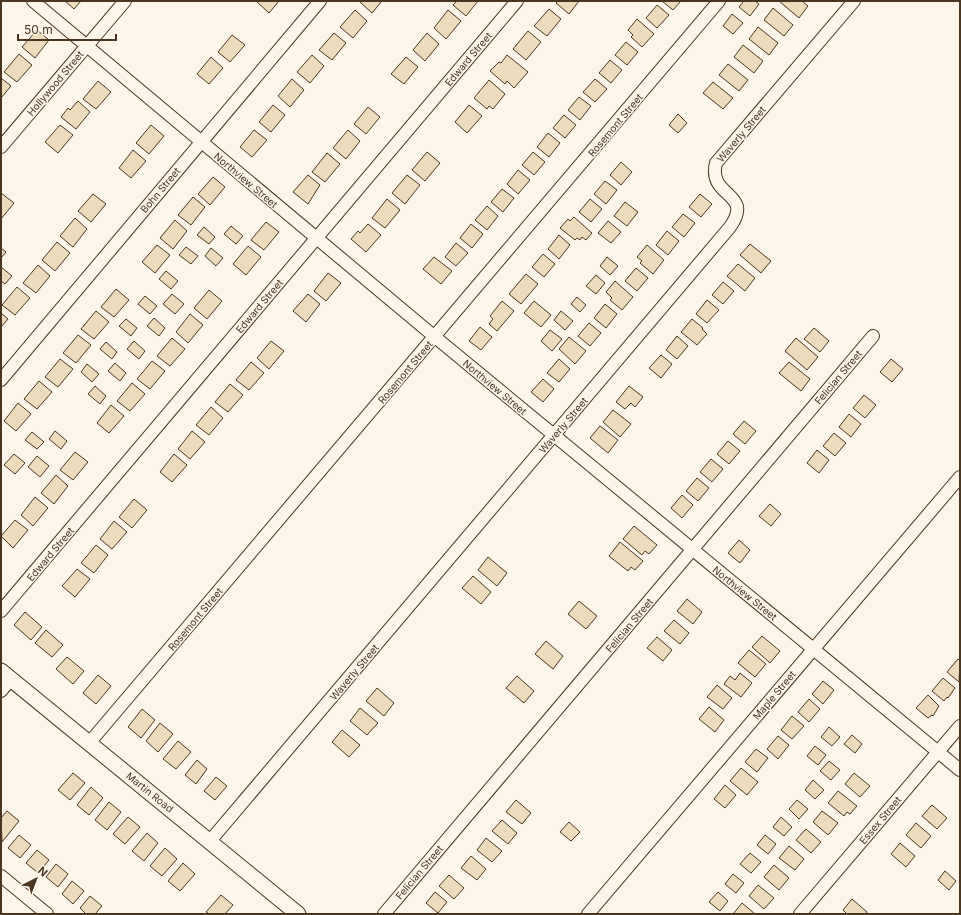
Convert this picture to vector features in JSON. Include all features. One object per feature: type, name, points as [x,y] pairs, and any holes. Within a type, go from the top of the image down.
[{"type":"street","name":"Northview Street","points":[[32,1],[554,436],[960,770]]},
{"type":"street","name":"Hollywood Street","points":[[1,147],[124,1]]},
{"type":"street","name":"Bohn Street","points":[[1,380],[320,1]]},
{"type":"street","name":"Edward Street","points":[[1,611],[517,1]]},
{"type":"street","name":"Rosemont Street","points":[[90,742],[719,1]]},
{"type":"street","name":"Waverly Street","points":[[210,841],[554,436],[734,221],[738,215],[737,207],[731,197],[717,184],[714,177],[716,163],[854,1]]},
{"type":"street","name":"Felician Street","points":[[384,914],[873,336]]},
{"type":"street","name":"Maple Street","points":[[588,914],[960,477]]},
{"type":"street","name":"Martin Road","points":[[6,675],[90,742],[298,914]]},
{"type":"street","points":[[1,692],[6,675]]},
{"type":"street","name":"Essex Street","points":[[800,914],[960,726]]},
{"type":"street","points":[[1,876],[47,914]]},
{"type":"building","points":[[65,1],[81,1],[74,9]]},
{"type":"building","points":[[279,1],[269,13],[257,2]]},
{"type":"building","points":[[382,1],[372,13],[360,2]]},
{"type":"building","points":[[457,1],[478,1],[466,16],[453,5]]},
{"type":"building","points":[[558,1],[579,1],[569,14],[556,3]]},
{"type":"building","points":[[662,1],[681,1],[673,10]]},
{"type":"building","points":[[744,1],[755,1],[759,4],[750,16],[739,7]]},
{"type":"building","points":[[779,1],[802,1],[808,6],[799,18]]},
{"type":"building","points":[[657,5],[669,15],[657,28],[646,18]]},
{"type":"building","points":[[773,8],[793,25],[784,36],[764,20]]},
{"type":"building","points":[[549,9],[561,19],[547,36],[534,26]]},
{"type":"building","points":[[355,10],[367,21],[353,38],[340,27]]},
{"type":"building","points":[[448,10],[461,21],[446,39],[434,28]]},
{"type":"building","points":[[732,14],[743,23],[733,34],[723,26]]},
{"type":"building","points":[[637,19],[654,34],[642,47],[631,37],[633,35],[628,30]]},
{"type":"building","points":[[758,27],[778,43],[769,55],[749,39]]},
{"type":"building","points":[[37,30],[49,40],[35,58],[22,47]]},
{"type":"building","points":[[528,31],[541,42],[526,60],[513,49]]},
{"type":"building","points":[[334,33],[346,43],[332,60],[319,50]]},
{"type":"building","points":[[427,33],[439,44],[425,61],[413,50]]},
{"type":"building","points":[[232,35],[245,45],[230,62],[218,52]]},
{"type":"building","points":[[626,42],[638,52],[627,65],[615,55]]},
{"type":"building","points":[[743,45],[763,61],[754,73],[734,57]]},
{"type":"building","points":[[19,54],[32,65],[17,82],[4,72]]},
{"type":"building","points":[[312,55],[324,66],[310,83],[297,72]]},
{"type":"building","points":[[507,55],[528,72],[514,88],[507,81],[505,84],[490,71],[499,62],[501,63]]},
{"type":"building","points":[[211,57],[223,68],[209,84],[197,74]]},
{"type":"building","points":[[406,57],[418,67],[404,84],[391,74]]},
{"type":"building","points":[[610,60],[622,70],[611,83],[599,73]]},
{"type":"building","points":[[728,64],[748,80],[739,91],[719,75]]},
{"type":"building","points":[[1,78],[11,86],[1,98]]},
{"type":"building","points":[[292,79],[304,90],[290,107],[278,96]]},
{"type":"building","points":[[595,79],[607,89],[595,102],[583,92]]},
{"type":"building","points":[[489,80],[505,94],[493,109],[489,106],[487,109],[474,98]]},
{"type":"building","points":[[98,81],[111,92],[96,109],[83,99]]},
{"type":"building","points":[[713,82],[733,98],[723,109],[703,93]]},
{"type":"building","points":[[579,97],[591,106],[580,120],[568,110]]},
{"type":"building","points":[[78,101],[90,112],[76,129],[61,117],[68,108],[70,110]]},
{"type":"building","points":[[273,105],[285,115],[271,132],[259,122]]},
{"type":"building","points":[[469,105],[482,116],[467,133],[455,122]]},
{"type":"building","points":[[368,107],[380,117],[366,134],[354,124]]},
{"type":"building","points":[[678,114],[687,123],[678,133],[669,125]]},
{"type":"building","points":[[564,115],[576,125],[565,138],[553,128]]},
{"type":"building","points":[[60,125],[73,135],[58,153],[45,142]]},
{"type":"building","points":[[151,125],[164,136],[149,154],[136,143]]},
{"type":"building","points":[[254,130],[267,140],[252,157],[240,147]]},
{"type":"building","points":[[348,130],[360,141],[346,159],[333,148]]},
{"type":"building","points":[[548,133],[560,143],[549,157],[537,147]]},
{"type":"building","points":[[133,150],[146,161],[131,178],[119,168]]},
{"type":"building","points":[[427,152],[440,163],[425,181],[412,170]]},
{"type":"building","points":[[533,152],[545,162],[534,175],[522,165]]},
{"type":"building","points":[[327,153],[340,164],[325,182],[312,172]]},
{"type":"building","points":[[621,162],[632,172],[621,185],[610,175]]},
{"type":"building","points":[[518,170],[530,180],[518,194],[507,184]]},
{"type":"building","points":[[308,175],[320,185],[308,204],[293,192]]},
{"type":"building","points":[[407,175],[420,185],[405,204],[392,193]]},
{"type":"building","points":[[213,177],[225,187],[210,205],[198,194]]},
{"type":"building","points":[[605,181],[617,190],[606,204],[594,194]]},
{"type":"building","points":[[502,189],[514,198],[503,212],[491,202]]},
{"type":"building","points":[[1,193],[14,203],[1,219]]},
{"type":"building","points":[[93,194],[106,204],[91,222],[78,211]]},
{"type":"building","points":[[700,194],[712,204],[701,217],[689,207]]},
{"type":"building","points":[[193,197],[205,207],[191,225],[178,215]]},
{"type":"building","points":[[387,199],[400,210],[385,228],[372,218]]},
{"type":"building","points":[[590,199],[602,209],[591,222],[579,212]]},
{"type":"building","points":[[625,202],[638,212],[627,226],[614,216]]},
{"type":"building","points":[[487,206],[498,216],[487,230],[475,220]]},
{"type":"building","points":[[683,214],[695,223],[684,237],[672,227]]},
{"type":"building","points":[[574,217],[592,233],[586,240],[582,237],[580,240],[577,238],[575,240],[560,228],[568,219],[570,221]]},
{"type":"building","points":[[75,218],[87,229],[73,247],[60,236]]},
{"type":"building","points":[[175,220],[187,231],[173,249],[160,238]]},
{"type":"building","points":[[608,221],[621,232],[611,243],[598,233]]},
{"type":"building","points":[[266,222],[279,232],[264,250],[251,240]]},
{"type":"building","points":[[368,224],[381,235],[366,252],[351,239],[358,231],[360,233]]},
{"type":"building","points":[[471,224],[483,234],[472,248],[460,238]]},
{"type":"building","points":[[231,226],[243,236],[236,244],[224,234]]},
{"type":"building","points":[[204,227],[215,237],[209,244],[197,235]]},
{"type":"building","points":[[667,231],[679,241],[668,255],[656,245]]},
{"type":"building","points":[[559,235],[570,245],[559,259],[548,249]]},
{"type":"building","points":[[57,242],[70,253],[55,271],[42,260]]},
{"type":"building","points":[[456,243],[468,253],[456,266],[445,257]]},
{"type":"building","points":[[750,244],[771,261],[761,273],[740,255]]},
{"type":"building","points":[[157,245],[170,255],[155,273],[142,262]]},
{"type":"building","points":[[647,245],[664,260],[653,274],[640,263],[642,261],[637,257]]},
{"type":"building","points":[[248,246],[261,257],[246,275],[233,264]]},
{"type":"building","points":[[186,247],[198,256],[191,264],[179,255]]},
{"type":"building","points":[[1,248],[6,252],[1,258]]},
{"type":"building","points":[[211,248],[223,258],[216,266],[205,256]]},
{"type":"building","points":[[543,254],[555,264],[544,277],[532,267]]},
{"type":"building","points":[[434,257],[452,271],[441,284],[423,269]]},
{"type":"building","points":[[607,257],[618,266],[610,275],[600,266]]},
{"type":"building","points":[[738,264],[755,278],[745,291],[727,276]]},
{"type":"building","points":[[38,265],[50,276],[36,293],[23,283]]},
{"type":"building","points":[[1,267],[12,276],[5,284],[1,281]]},
{"type":"building","points":[[636,268],[648,278],[637,291],[625,281]]},
{"type":"building","points":[[166,271],[178,281],[171,289],[159,279]]},
{"type":"building","points":[[328,273],[341,283],[326,301],[314,291]]},
{"type":"building","points":[[526,274],[538,284],[521,304],[509,294]]},
{"type":"building","points":[[596,275],[605,283],[596,294],[586,286]]},
{"type":"building","points":[[615,281],[633,297],[622,310],[610,300],[612,298],[606,292]]},
{"type":"building","points":[[723,282],[734,291],[723,304],[712,295]]},
{"type":"building","points":[[17,287],[30,298],[15,315],[2,305]]},
{"type":"building","points":[[116,289],[129,300],[114,317],[101,307]]},
{"type":"building","points":[[209,290],[222,301],[207,319],[194,308]]},
{"type":"building","points":[[172,294],[184,304],[175,314],[163,304]]},
{"type":"building","points":[[308,294],[320,304],[306,322],[293,311]]},
{"type":"building","points":[[145,296],[157,306],[150,314],[138,304]]},
{"type":"building","points":[[577,297],[586,305],[580,312],[571,304]]},
{"type":"building","points":[[707,300],[719,310],[707,323],[696,314]]},
{"type":"building","points":[[502,301],[514,311],[497,331],[489,324],[493,319],[490,316]]},
{"type":"building","points":[[534,301],[551,315],[541,327],[524,313]]},
{"type":"building","points":[[605,304],[617,314],[606,328],[594,318]]},
{"type":"building","points":[[96,311],[109,322],[94,339],[81,329]]},
{"type":"building","points":[[561,311],[573,321],[565,330],[554,320]]},
{"type":"building","points":[[1,313],[8,319],[1,327]]},
{"type":"building","points":[[190,314],[203,325],[188,343],[176,332]]},
{"type":"building","points":[[154,318],[165,328],[159,336],[147,326]]},
{"type":"building","points":[[126,319],[137,328],[131,336],[119,326]]},
{"type":"building","points":[[692,319],[703,328],[702,329],[707,334],[697,345],[681,332]]},
{"type":"building","points":[[589,323],[601,333],[590,346],[578,336]]},
{"type":"building","points":[[480,327],[492,337],[481,350],[469,341]]},
{"type":"building","points":[[814,328],[829,341],[820,352],[804,339]]},
{"type":"building","points":[[550,330],[562,339],[552,351],[541,341]]},
{"type":"building","points":[[78,335],[91,345],[76,363],[63,353]]},
{"type":"building","points":[[677,336],[688,346],[677,359],[666,350]]},
{"type":"building","points":[[569,337],[586,351],[575,364],[559,349]]},
{"type":"building","points":[[172,338],[185,349],[170,366],[157,356]]},
{"type":"building","points":[[796,338],[818,357],[807,370],[785,351]]},
{"type":"building","points":[[134,341],[145,351],[139,359],[127,349]]},
{"type":"building","points":[[271,341],[284,351],[269,369],[257,358]]},
{"type":"building","points":[[106,342],[117,352],[112,359],[100,349]]},
{"type":"building","points":[[661,355],[672,364],[661,378],[649,368]]},
{"type":"building","points":[[60,359],[73,369],[58,387],[45,377]]},
{"type":"building","points":[[559,359],[570,369],[559,382],[547,373]]},
{"type":"building","points":[[891,359],[903,369],[892,382],[880,372]]},
{"type":"building","points":[[152,361],[165,371],[150,389],[137,379]]},
{"type":"building","points":[[251,362],[264,373],[249,390],[236,380]]},
{"type":"building","points":[[789,362],[810,379],[801,391],[779,373]]},
{"type":"building","points":[[115,363],[126,373],[120,381],[108,371]]},
{"type":"building","points":[[87,364],[99,374],[92,382],[81,372]]},
{"type":"building","points":[[543,379],[554,389],[543,402],[531,392]]},
{"type":"building","points":[[39,381],[52,392],[37,409],[24,399]]},
{"type":"building","points":[[132,383],[145,394],[130,411],[117,401]]},
{"type":"building","points":[[230,384],[243,395],[228,412],[215,402]]},
{"type":"building","points":[[95,386],[106,396],[100,404],[88,394]]},
{"type":"building","points":[[629,386],[643,397],[635,407],[631,403],[625,409],[616,402]]},
{"type":"building","points":[[864,395],[876,405],[865,418],[853,408]]},
{"type":"building","points":[[18,403],[31,414],[16,431],[4,421]]},
{"type":"building","points":[[111,405],[124,416],[109,433],[97,423]]},
{"type":"building","points":[[211,407],[223,418],[209,435],[196,425]]},
{"type":"building","points":[[613,410],[631,424],[620,437],[603,422]]},
{"type":"building","points":[[849,414],[861,424],[851,437],[839,427]]},
{"type":"building","points":[[744,421],[756,431],[745,444],[733,434]]},
{"type":"building","points":[[600,426],[618,440],[608,453],[590,438]]},
{"type":"building","points":[[55,431],[67,441],[61,449],[49,439]]},
{"type":"building","points":[[192,431],[205,442],[190,459],[178,449]]},
{"type":"building","points":[[32,432],[44,442],[37,449],[25,440]]},
{"type":"building","points":[[834,433],[846,443],[835,456],[823,446]]},
{"type":"building","points":[[728,441],[740,451],[729,464],[717,454]]},
{"type":"building","points":[[817,450],[829,460],[819,473],[807,463]]},
{"type":"building","points":[[75,452],[88,462],[73,480],[60,470]]},
{"type":"building","points":[[14,454],[25,463],[15,474],[4,465]]},
{"type":"building","points":[[174,454],[187,465],[172,482],[160,472]]},
{"type":"building","points":[[37,456],[49,466],[40,477],[28,467]]},
{"type":"building","points":[[711,459],[723,469],[712,482],[700,472]]},
{"type":"building","points":[[56,475],[68,486],[54,504],[41,493]]},
{"type":"building","points":[[697,478],[709,488],[698,501],[686,491]]},
{"type":"building","points":[[682,495],[693,505],[682,518],[671,508]]},
{"type":"building","points":[[35,497],[48,508],[33,526],[21,515]]},
{"type":"building","points":[[134,499],[147,510],[132,528],[119,517]]},
{"type":"building","points":[[770,504],[781,514],[771,526],[759,516]]},
{"type":"building","points":[[15,520],[28,530],[13,548],[1,536]]},
{"type":"building","points":[[114,521],[127,532],[112,549],[100,539]]},
{"type":"building","points":[[634,526],[657,545],[649,554],[645,551],[642,555],[623,539]]},
{"type":"building","points":[[739,540],[750,550],[740,563],[728,553]]},
{"type":"building","points":[[620,542],[643,561],[635,570],[631,567],[628,571],[609,556]]},
{"type":"building","points":[[96,545],[108,555],[94,573],[81,563]]},
{"type":"building","points":[[488,557],[507,573],[497,586],[478,570]]},
{"type":"building","points":[[77,569],[90,579],[75,597],[62,586]]},
{"type":"building","points":[[473,576],[491,592],[481,604],[462,588]]},
{"type":"building","points":[[687,599],[702,612],[693,624],[677,611]]},
{"type":"building","points":[[579,601],[597,616],[586,629],[568,614]]},
{"type":"building","points":[[25,612],[42,627],[31,640],[14,625]]},
{"type":"building","points":[[674,620],[689,633],[680,644],[664,631]]},
{"type":"building","points":[[46,630],[63,645],[52,657],[35,643]]},
{"type":"building","points":[[762,636],[780,651],[770,663],[752,647]]},
{"type":"building","points":[[657,637],[672,650],[663,661],[647,648]]},
{"type":"building","points":[[546,641],[563,656],[553,669],[535,654]]},
{"type":"building","points":[[749,650],[766,664],[755,677],[738,663]]},
{"type":"building","points":[[67,657],[84,671],[73,684],[56,669]]},
{"type":"building","points":[[958,659],[960,661],[959,682],[947,672]]},
{"type":"building","points":[[740,673],[752,683],[741,697],[724,684],[730,676],[735,680]]},
{"type":"building","points":[[98,675],[111,686],[96,704],[83,693]]},
{"type":"building","points":[[517,676],[534,691],[524,703],[506,688]]},
{"type":"building","points":[[943,678],[955,688],[944,701],[932,691]]},
{"type":"building","points":[[823,681],[834,690],[823,704],[812,694]]},
{"type":"building","points":[[717,685],[732,698],[723,709],[707,697]]},
{"type":"building","points":[[377,688],[394,703],[384,716],[366,701]]},
{"type":"building","points":[[928,695],[939,706],[933,716],[932,715],[928,718],[916,708]]},
{"type":"building","points":[[809,699],[820,709],[809,722],[798,712]]},
{"type":"building","points":[[709,707],[724,720],[715,732],[699,719]]},
{"type":"building","points":[[360,708],[378,723],[367,735],[350,721]]},
{"type":"building","points":[[142,709],[155,720],[141,738],[128,727]]},
{"type":"building","points":[[792,716],[804,726],[792,739],[781,730]]},
{"type":"building","points":[[160,723],[173,734],[158,752],[146,741]]},
{"type":"building","points":[[829,727],[840,737],[832,746],[821,737]]},
{"type":"building","points":[[342,730],[360,745],[349,757],[332,742]]},
{"type":"building","points":[[852,735],[862,744],[855,753],[844,744]]},
{"type":"building","points":[[778,736],[789,745],[778,759],[767,749]]},
{"type":"building","points":[[178,741],[191,752],[176,769],[163,759]]},
{"type":"building","points":[[815,746],[826,755],[818,765],[807,756]]},
{"type":"building","points":[[756,749],[768,758],[757,772],[745,762]]},
{"type":"building","points":[[197,760],[207,769],[196,784],[185,775]]},
{"type":"building","points":[[829,761],[840,770],[831,780],[820,771]]},
{"type":"building","points":[[741,768],[758,782],[747,795],[730,781]]},
{"type":"building","points":[[73,773],[85,783],[70,800],[58,790]]},
{"type":"building","points":[[854,773],[870,786],[860,797],[845,784]]},
{"type":"building","points":[[216,777],[227,786],[215,800],[204,791]]},
{"type":"building","points":[[813,780],[824,790],[815,799],[805,790]]},
{"type":"building","points":[[725,785],[736,795],[725,808],[714,799]]},
{"type":"building","points":[[91,787],[103,798],[89,815],[77,805]]},
{"type":"building","points":[[838,791],[857,806],[850,814],[847,812],[844,816],[828,803]]},
{"type":"building","points":[[516,800],[531,813],[522,824],[506,812]]},
{"type":"building","points":[[797,800],[808,809],[799,819],[789,809]]},
{"type":"building","points":[[109,802],[121,812],[107,830],[95,820]]},
{"type":"building","points":[[932,805],[947,818],[937,829],[922,816]]},
{"type":"building","points":[[7,811],[19,821],[2,842],[1,818]]},
{"type":"building","points":[[822,811],[838,823],[828,835],[813,822]]},
{"type":"building","points":[[128,817],[140,827],[125,844],[113,834]]},
{"type":"building","points":[[781,817],[792,827],[784,836],[773,827]]},
{"type":"building","points":[[502,820],[517,833],[508,844],[492,831]]},
{"type":"building","points":[[569,822],[580,832],[571,841],[560,832]]},
{"type":"building","points":[[916,823],[931,836],[921,848],[906,835]]},
{"type":"building","points":[[806,829],[821,842],[811,853],[796,840]]},
{"type":"building","points":[[147,833],[158,843],[144,861],[132,851]]},
{"type":"building","points":[[19,835],[31,845],[20,858],[8,848]]},
{"type":"building","points":[[765,835],[776,844],[768,854],[757,845]]},
{"type":"building","points":[[486,838],[502,851],[492,862],[477,850]]},
{"type":"building","points":[[900,843],[915,856],[906,867],[891,854]]},
{"type":"building","points":[[789,846],[804,859],[795,870],[779,858]]},
{"type":"building","points":[[165,848],[177,859],[162,876],[150,866]]},
{"type":"building","points":[[37,850],[49,860],[38,873],[26,863]]},
{"type":"building","points":[[750,853],[761,862],[751,873],[740,864]]},
{"type":"building","points":[[471,856],[486,869],[477,880],[461,868]]},
{"type":"building","points":[[183,863],[195,874],[180,891],[168,881]]},
{"type":"building","points":[[56,864],[68,874],[58,887],[46,877]]},
{"type":"building","points":[[774,865],[789,878],[779,890],[764,877]]},
{"type":"building","points":[[945,871],[956,881],[949,890],[938,880]]},
{"type":"building","points":[[733,874],[744,883],[736,893],[725,884]]},
{"type":"building","points":[[449,875],[464,888],[454,899],[439,886]]},
{"type":"building","points":[[72,881],[84,891],[73,904],[62,894]]},
{"type":"building","points":[[758,885],[774,898],[764,909],[749,896]]},
{"type":"building","points":[[435,892],[447,902],[438,913],[426,903]]},
{"type":"building","points":[[718,892],[728,901],[720,911],[709,902]]},
{"type":"building","points":[[221,895],[233,905],[225,914],[209,914],[206,912]]},
{"type":"building","points":[[90,896],[102,906],[95,914],[86,914],[80,908]]},
{"type":"building","points":[[852,899],[867,912],[866,914],[847,914],[843,910]]},
{"type":"building","points":[[742,903],[755,914],[733,914]]}]
